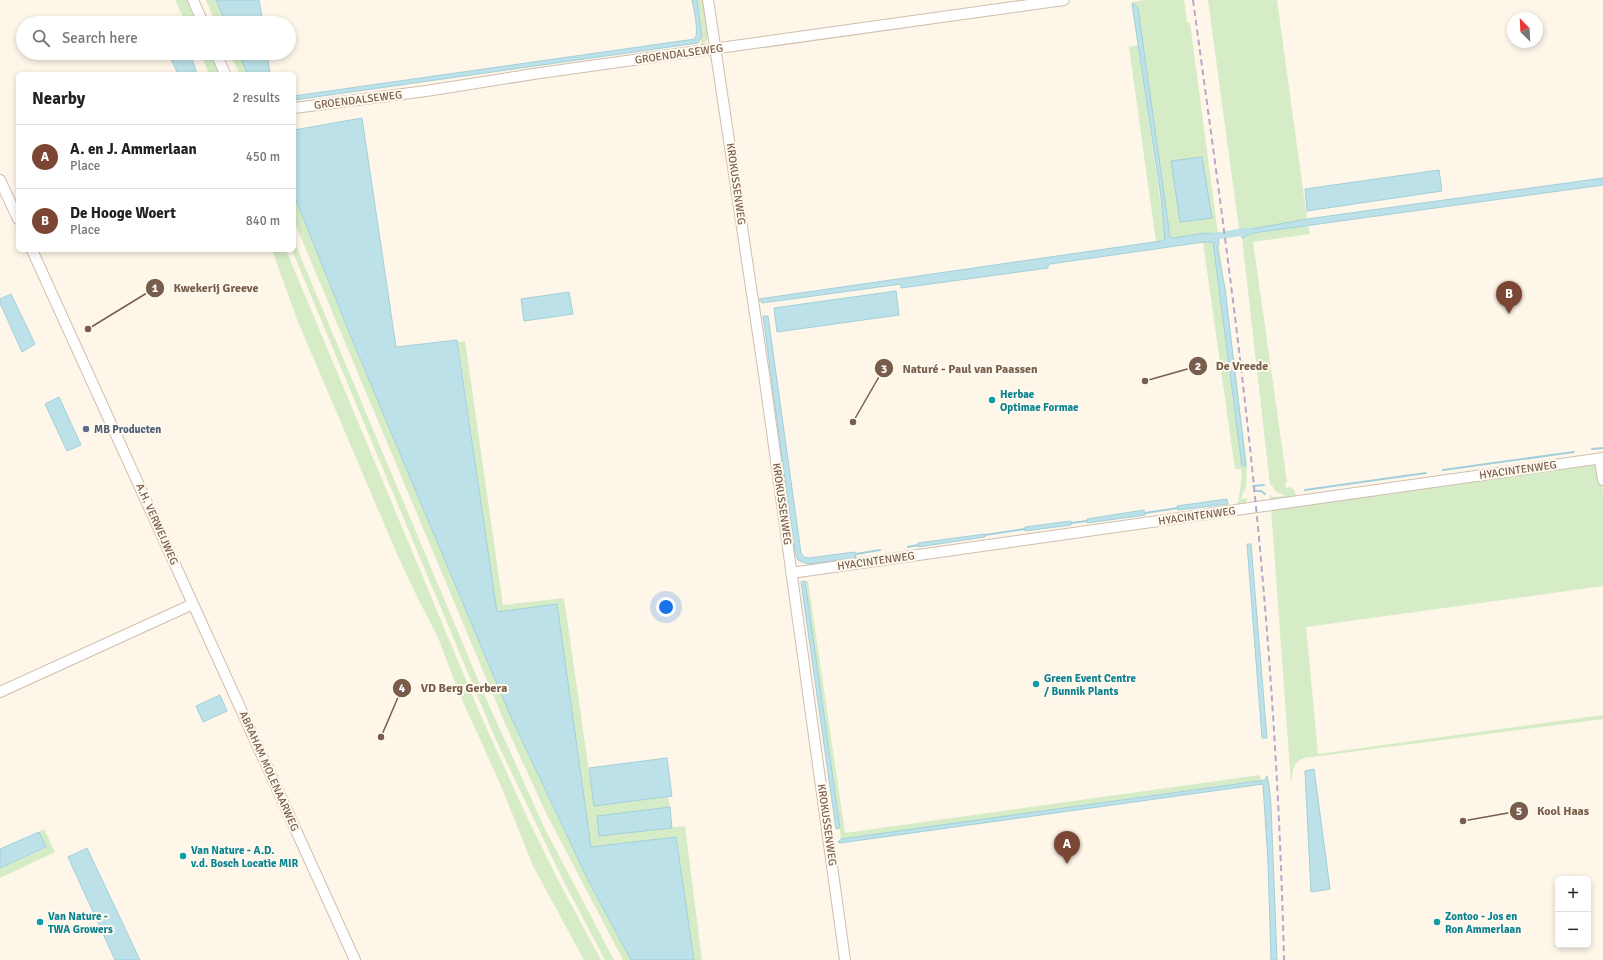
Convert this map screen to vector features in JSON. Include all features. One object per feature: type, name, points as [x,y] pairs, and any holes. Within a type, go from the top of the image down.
[{"type":"street","points":[[193,0],[200,16]]},
{"type":"street","name":"KROKUSSENWEG","points":[[708,0],[764,374],[846,960]]},
{"type":"street","name":"GROENDALSEWEG","points":[[296,108],[426,91],[548,72],[1064,0]]},
{"type":"street","points":[[219,60],[224,72]]},
{"type":"street","points":[[0,180],[16,215]]},
{"type":"street","name":"A.H. VERWEIJWEG","points":[[33,252],[193,604]]},
{"type":"street","points":[[1601,459],[1603,480]]},
{"type":"street","name":"HYACINTENWEG","points":[[791,573],[1601,459]]},
{"type":"street","points":[[0,692],[193,604]]},
{"type":"street","name":"ABRAHAM MOLENAARWEG","points":[[193,604],[355,960]]},
{"type":"green space","points":[[175,0],[189,0],[196,16],[183,16]]},
{"type":"green space","points":[[206,0],[216,0],[223,16],[213,16]]},
{"type":"green space","points":[[697,0],[705,0],[709,25],[708,38],[701,47],[701,32]]},
{"type":"green space","points":[[1144,0],[1184,0],[1187,23],[1190,23],[1218,234],[1205,233],[1173,238],[1170,237],[1138,8],[1132,4],[1132,2]]},
{"type":"green space","points":[[1208,0],[1277,0],[1307,219],[1246,230],[1239,229]]},
{"type":"green space","points":[[1138,45],[1165,234],[1165,239],[1156,242],[1129,47]]},
{"type":"green space","points":[[203,60],[214,60],[218,72],[208,72]]},
{"type":"green space","points":[[233,60],[241,60],[247,72],[239,72]]},
{"type":"green space","points":[[296,200],[356,349],[510,715],[589,882],[631,960],[623,960],[546,813],[507,728],[296,226]]},
{"type":"green space","points":[[1308,226],[1310,234],[1253,242],[1287,482],[1285,483],[1286,488],[1291,487],[1295,495],[1295,498],[1270,501],[1270,495],[1273,497],[1285,496],[1275,491],[1272,485],[1270,485],[1242,238],[1253,233]]},
{"type":"green space","points":[[1203,242],[1213,242],[1214,246],[1233,402],[1236,408],[1236,380],[1247,464],[1246,488],[1241,499],[1247,498],[1248,495],[1246,503],[1238,504],[1242,475],[1241,469],[1235,469]]},
{"type":"green space","points":[[1219,244],[1231,340],[1223,277],[1217,247]]},
{"type":"green space","points":[[296,246],[484,694],[545,829],[614,960],[605,960],[563,880],[495,738],[293,252],[296,252]]},
{"type":"green space","points":[[273,252],[287,252],[481,716],[527,817],[559,882],[601,960],[584,960],[533,866],[502,788],[459,693],[437,635],[397,554],[298,322]]},
{"type":"green space","points":[[465,341],[503,605],[564,598],[594,806],[668,797],[670,807],[597,816],[599,836],[685,826],[702,960],[694,960],[675,837],[591,848],[557,605],[497,612],[458,342]]},
{"type":"green space","points":[[1593,464],[1600,470],[1603,493],[1603,586],[1306,627],[1318,754],[1603,715],[1603,719],[1304,758],[1295,765],[1291,783],[1271,508]]},
{"type":"green space","points":[[805,581],[808,581],[845,833],[1260,775],[1261,780],[841,839]]},
{"type":"green space","points":[[44,829],[55,852],[0,878],[0,868],[46,848],[39,832]]},
{"type":"water","points":[[216,0],[259,0],[262,16],[223,16]]},
{"type":"water","points":[[692,0],[697,0],[702,36],[698,43],[296,100],[296,96],[695,39],[695,15]]},
{"type":"water","points":[[1132,4],[1138,8],[1170,237],[1173,238],[1205,233],[1218,234],[1219,244],[1217,247],[1225,288],[1246,466],[1242,466],[1213,242],[1204,242],[1050,264],[1048,265],[1048,268],[901,288],[901,284],[762,303],[762,301],[760,301],[759,299],[1161,241],[1165,239],[1161,197]]},
{"type":"water","points":[[171,60],[192,60],[196,72],[177,72]]},
{"type":"water","points":[[241,60],[268,60],[270,72],[247,72]]},
{"type":"water","points":[[362,118],[396,347],[457,340],[497,612],[557,604],[591,847],[676,837],[694,960],[631,960],[589,882],[510,715],[356,349],[296,200],[296,130]]},
{"type":"water","points":[[1202,157],[1212,218],[1180,222],[1171,161]]},
{"type":"water","points":[[1439,170],[1442,191],[1307,211],[1305,189]]},
{"type":"water","points":[[1603,178],[1603,185],[1253,233],[1242,238],[1239,229],[1246,230],[1307,219]]},
{"type":"water","points":[[896,291],[899,315],[777,332],[774,308]]},
{"type":"water","points":[[569,292],[573,314],[524,321],[521,299]]},
{"type":"water","points":[[11,294],[35,344],[22,352],[0,303],[0,299]]},
{"type":"water","points":[[763,316],[768,316],[801,553],[804,557],[809,558],[855,552],[856,558],[807,564],[798,560],[795,553]]},
{"type":"water","points":[[59,397],[81,445],[67,451],[45,404]]},
{"type":"water","points":[[1227,499],[1228,504],[1178,510],[1177,506]]},
{"type":"water","points":[[1144,510],[1145,515],[1087,523],[1087,519]]},
{"type":"water","points":[[1071,521],[1071,525],[1025,531],[1025,527]]},
{"type":"water","points":[[985,534],[985,537],[918,547],[918,543]]},
{"type":"water","points":[[1247,544],[1251,544],[1267,738],[1262,738]]},
{"type":"water","points":[[805,581],[840,828],[836,829],[801,582]]},
{"type":"water","points":[[220,695],[227,711],[203,722],[196,706]]},
{"type":"water","points":[[667,758],[672,796],[594,806],[589,768]]},
{"type":"water","points":[[1314,769],[1330,889],[1311,892],[1305,771]]},
{"type":"water","points":[[1267,776],[1271,806],[1277,960],[1271,960],[1268,862],[1263,784],[840,843],[838,842],[841,839],[1265,780]]},
{"type":"water","points":[[670,807],[672,828],[599,836],[597,816]]},
{"type":"water","points":[[39,832],[46,847],[0,868],[0,849]]},
{"type":"water","points":[[87,848],[140,960],[115,960],[68,857]]},
{"type":"waterway","points":[[1210,237],[1249,231]]},
{"type":"waterway","points":[[1592,449],[1603,448]]},
{"type":"waterway","points":[[1443,470],[1574,452]]},
{"type":"waterway","points":[[1305,490],[1426,473]]},
{"type":"waterway","points":[[1253,486],[1264,485]]},
{"type":"waterway","points":[[1254,491],[1261,491],[1265,494]]},
{"type":"waterway","points":[[1145,513],[1178,508]]},
{"type":"waterway","points":[[1071,523],[1087,521]]},
{"type":"waterway","points":[[985,535],[1025,529]]},
{"type":"waterway","points":[[908,547],[918,545]]},
{"type":"waterway","points":[[856,554],[880,550]]},
{"type":"railway","points":[[1193,0],[1232,292],[1258,529],[1269,652],[1277,775],[1284,960]]},
{"type":"place","name":"De Hooge Woert","points":[[1509,314]]},
{"type":"place","name":"Kwekerij Greeve","points":[[88,329]]},
{"type":"place","name":"De Vreede","points":[[1145,381]]},
{"type":"place","name":"Herbae Optimae Formae","points":[[992,400]]},
{"type":"place","name":"Naturé - Paul van Paassen","points":[[853,422]]},
{"type":"place","name":"MB Producten","points":[[86,429]]},
{"type":"place","name":"Green Event Centre / Bunnik Plants","points":[[1036,684]]},
{"type":"place","name":"VD Berg Gerbera","points":[[381,737]]},
{"type":"place","name":"Kool Haas","points":[[1463,821]]},
{"type":"place","name":"Van Nature - A.D. v.d. Bosch Locatie MIR","points":[[183,856]]},
{"type":"place","name":"A. en J. Ammerlaan","points":[[1067,864]]},
{"type":"place","name":"Van Nature - TWA Growers","points":[[40,922]]},
{"type":"place","name":"Zontoo - Jos en Ron Ammerlaan","points":[[1437,922]]}]
